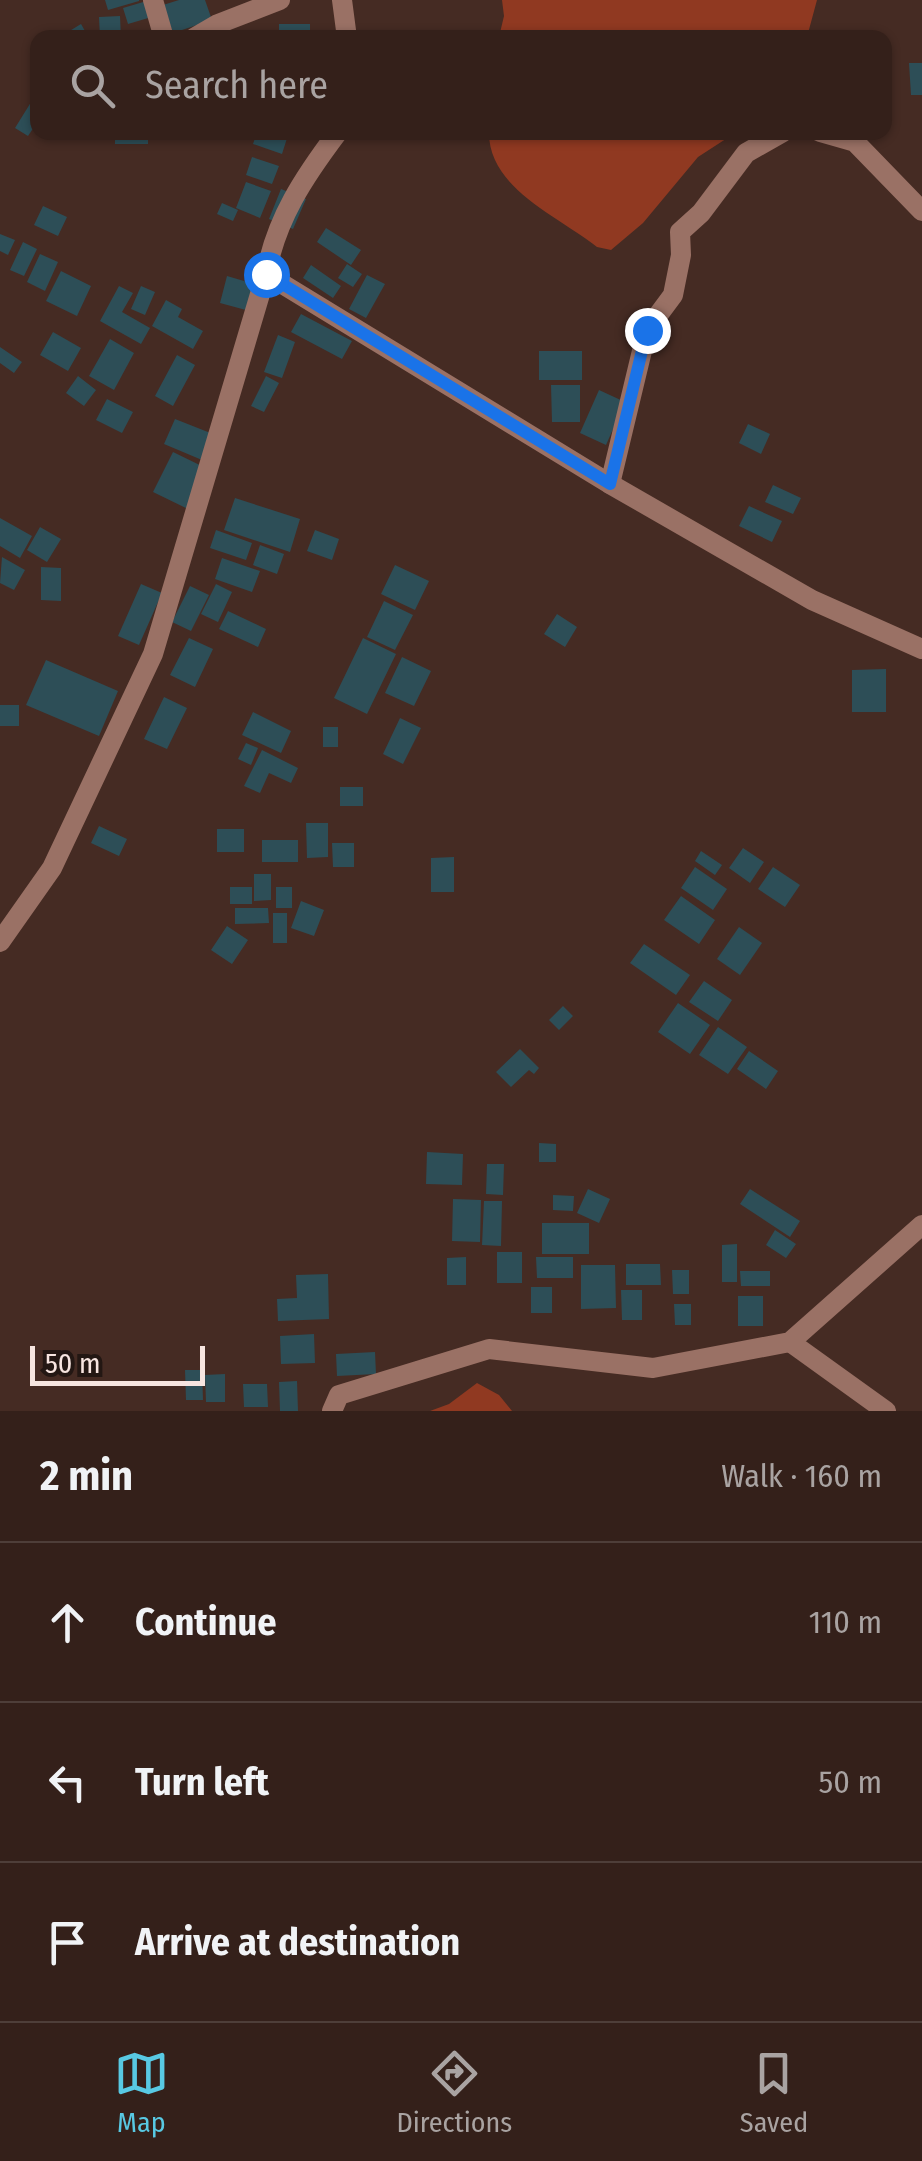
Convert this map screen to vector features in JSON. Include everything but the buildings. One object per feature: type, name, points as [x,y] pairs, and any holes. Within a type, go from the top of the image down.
[{"type":"street","points":[[153,0],[162,30]]},
{"type":"street","points":[[208,30],[280,0]]},
{"type":"street","points":[[342,0],[347,30]]},
{"type":"street","points":[[0,942],[52,868],[153,654],[269,256],[298,184],[332,140]]},
{"type":"street","points":[[610,484],[647,330],[673,294],[681,255],[680,232],[701,214],[746,153],[769,140]]},
{"type":"street","points":[[848,140],[855,142],[922,211]]},
{"type":"street","points":[[266,274],[610,484],[812,600],[922,649]]},
{"type":"street","points":[[332,1411],[339,1395],[488,1348],[653,1368],[790,1342],[922,1225]]},
{"type":"street","points":[[790,1342],[886,1411]]},
{"type":"shaded area","points":[[502,0],[817,0],[809,30],[501,30]]},
{"type":"shaded area","points":[[490,140],[724,140],[698,157],[643,223],[611,250],[597,247],[529,200],[513,186],[492,153]]},
{"type":"shaded area","points":[[477,1383],[499,1395],[512,1411],[430,1411],[449,1404]]},
{"type":"route","points":[[266,274],[610,484],[647,330]]}]
